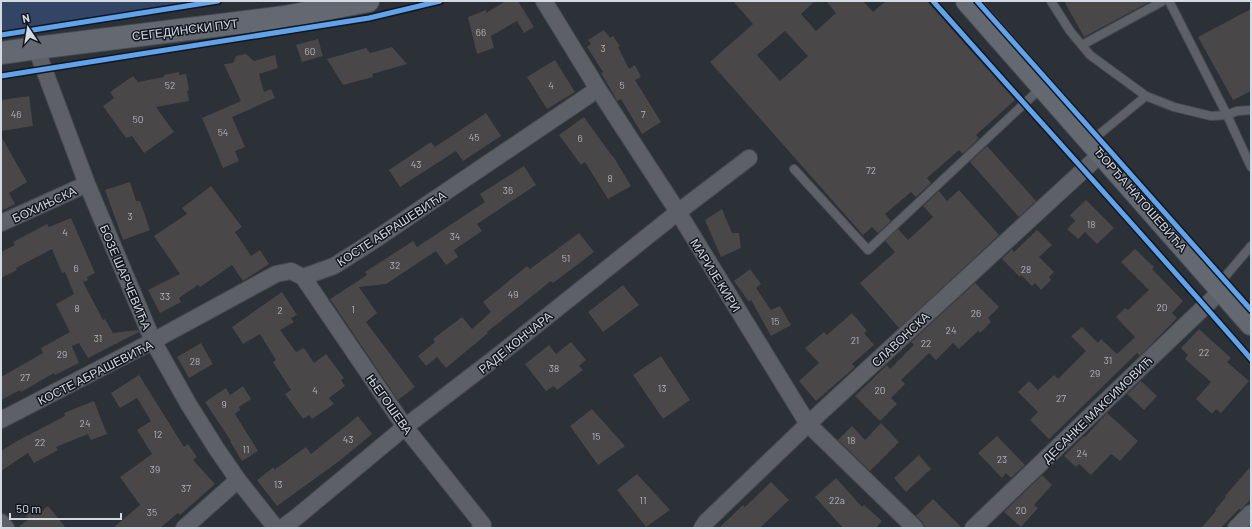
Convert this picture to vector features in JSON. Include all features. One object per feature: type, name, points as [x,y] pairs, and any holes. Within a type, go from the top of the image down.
[{"type":"street","name":"СЕГЕДИНСКИ ПУТ","points":[[1,53],[285,16],[368,1]]},
{"type":"street","name":"МАРИЈЕ КИРИ","points":[[544,1],[598,89],[678,212],[808,424],[915,528]]},
{"type":"street","name":"ЂОРЂА НАТОШЕВИЋА","points":[[967,1],[1251,324]]},
{"type":"street","name":"БОЗЕ ШАРЧЕВИЋА","points":[[36,48],[87,184],[153,341],[189,405],[238,480],[276,528]]},
{"type":"street","name":"КОСТЕ АБРАШЕВИЋА","points":[[1,420],[153,341],[276,274],[291,271],[303,277],[334,266],[598,89]]},
{"type":"street","name":"СЛАВОНСКА","points":[[702,528],[706,522],[1096,148]]},
{"type":"street","name":"РАДЕ КОНЧАРА","points":[[282,528],[405,427],[749,158]]},
{"type":"street","name":"БОХИЊСКА","points":[[1,223],[87,184]]},
{"type":"street","name":"ЊЕГОШЕВА","points":[[303,277],[405,427],[482,527]]},
{"type":"street","name":"ДЕСАНКЕ МАКСИМОВИЋ","points":[[973,528],[1220,288]]},
{"type":"street","points":[[184,528],[238,480]]},
{"type":"street","points":[[1236,528],[1251,513]]},
{"type":"street","points":[[1,522],[6,528]]},
{"type":"lane","points":[[1052,1],[1070,31],[1090,55],[1146,96],[1174,107],[1211,116],[1227,115],[1237,111],[1251,110]]},
{"type":"lane","points":[[1082,45],[1163,1]]},
{"type":"lane","points":[[1169,1],[1227,115],[1251,167]]},
{"type":"lane","points":[[794,170],[868,250],[1043,86]]},
{"type":"lane","points":[[1096,148],[1146,96]]},
{"type":"lane","points":[[1220,288],[1251,246]]},
{"type":"shaded area","points":[[1,1],[217,1],[1,37]]},
{"type":"building","points":[[506,1],[518,1],[534,27],[524,33],[517,21],[491,36],[494,48],[477,54],[468,17],[486,10],[486,13]]},
{"type":"building","points":[[733,1],[815,1],[801,14],[816,31],[836,13],[826,1],[863,1],[873,12],[886,1],[927,1],[1015,100],[976,135],[979,138],[963,154],[959,150],[927,178],[931,183],[916,197],[911,192],[885,214],[891,221],[878,233],[872,227],[863,235],[710,62],[753,24]],"holes":[[[785,31],[808,56],[780,81],[757,55]]]},
{"type":"building","points":[[1064,1],[1151,1],[1084,37]]},
{"type":"building","points":[[1251,9],[1251,91],[1233,100],[1198,37]]},
{"type":"building","points":[[604,30],[610,38],[613,36],[620,46],[618,47],[629,69],[635,65],[641,77],[635,80],[661,122],[642,134],[621,99],[617,101],[601,73],[603,72],[587,47],[591,44],[588,40]]},
{"type":"building","points":[[318,39],[323,56],[302,62],[296,45]]},
{"type":"building","points":[[392,47],[407,64],[372,74],[373,77],[343,85],[327,59],[366,48],[370,53]]},
{"type":"building","points":[[246,54],[254,61],[275,55],[278,68],[259,74],[264,92],[271,89],[275,98],[232,117],[245,147],[235,151],[239,161],[223,168],[202,118],[241,101],[224,64],[233,63],[236,56]]},
{"type":"building","points":[[555,60],[575,92],[547,109],[527,77]]},
{"type":"building","points":[[179,72],[179,75],[186,74],[189,90],[187,91],[189,101],[156,107],[174,132],[144,153],[132,136],[126,138],[103,106],[114,98],[110,92],[133,76],[138,82],[164,77],[164,75]]},
{"type":"building","points":[[29,96],[33,126],[1,131],[1,100]]},
{"type":"building","points":[[486,113],[501,136],[463,161],[456,151],[400,187],[389,170],[431,142],[435,147]]},
{"type":"building","points":[[584,117],[613,156],[631,186],[608,199],[585,162],[581,165],[559,135]]},
{"type":"building","points":[[1,136],[27,182],[9,193],[15,204],[1,211]]},
{"type":"building","points":[[987,146],[1036,201],[1019,217],[970,162]]},
{"type":"building","points":[[524,166],[536,185],[477,224],[482,231],[454,250],[458,257],[446,265],[436,251],[386,284],[359,287],[377,313],[366,322],[415,387],[398,400],[330,299],[367,275],[365,272],[413,241],[417,247],[485,202],[480,194]]},
{"type":"building","points":[[130,182],[136,201],[140,201],[150,230],[123,240],[105,190]]},
{"type":"building","points":[[211,186],[242,227],[235,232],[251,256],[260,250],[269,264],[243,281],[232,265],[200,287],[198,285],[179,298],[181,302],[160,313],[148,290],[180,274],[154,236],[187,214],[182,208]]},
{"type":"building","points":[[959,190],[999,235],[899,328],[860,283],[895,252],[885,241],[898,229],[908,240],[933,217],[923,206],[939,191],[947,201]]},
{"type":"building","points":[[1086,200],[1114,228],[1097,244],[1085,232],[1078,239],[1067,229],[1075,221],[1070,215]]},
{"type":"building","points":[[722,209],[732,233],[739,233],[741,248],[721,257],[705,220]]},
{"type":"building","points":[[71,218],[95,273],[87,277],[88,280],[83,282],[103,320],[105,319],[113,333],[138,330],[139,332],[88,358],[79,343],[72,346],[79,363],[55,375],[54,373],[21,392],[20,390],[1,400],[1,377],[43,353],[41,348],[70,332],[56,304],[74,294],[65,272],[62,273],[52,249],[16,268],[17,270],[1,278],[1,252],[15,245],[13,242],[47,224],[49,227]]},
{"type":"building","points":[[1037,230],[1052,245],[1039,257],[1054,272],[1049,277],[1051,280],[1041,290],[1035,283],[1032,286],[1021,275],[1020,277],[1002,259],[1012,249],[1014,252]]},
{"type":"building","points":[[579,233],[594,252],[553,283],[551,281],[487,332],[488,333],[446,368],[437,357],[426,366],[418,356],[435,342],[433,339],[462,317],[472,329],[491,312],[483,302],[527,266],[530,269]]},
{"type":"building","points":[[1135,249],[1154,267],[1152,269],[1183,301],[1172,313],[1177,318],[1140,356],[1137,353],[1049,439],[1030,420],[1038,412],[1018,392],[1029,381],[1038,390],[1054,375],[1058,379],[1086,351],[1071,336],[1082,327],[1098,343],[1101,339],[1117,354],[1135,337],[1116,317],[1125,308],[1128,310],[1149,290],[1121,262]]},
{"type":"building","points":[[750,269],[761,284],[756,288],[771,310],[780,306],[791,325],[771,336],[751,300],[749,302],[734,281]]},
{"type":"building","points":[[975,283],[999,307],[988,318],[991,322],[980,333],[978,331],[959,349],[953,343],[936,360],[929,353],[901,380],[905,384],[891,398],[897,404],[880,421],[855,396],[887,365],[890,369],[914,345],[911,342]]},
{"type":"building","points":[[623,285],[639,305],[603,332],[588,312]]},
{"type":"building","points":[[282,292],[297,315],[291,318],[294,322],[280,330],[296,352],[304,348],[314,363],[326,354],[344,378],[341,380],[345,386],[329,398],[334,404],[312,419],[309,415],[303,419],[285,394],[291,390],[273,362],[276,360],[260,334],[243,344],[232,327]]},
{"type":"building","points":[[852,313],[867,331],[864,333],[874,345],[852,364],[855,367],[816,401],[799,381],[819,363],[805,348],[824,332],[827,335]]},
{"type":"building","points":[[1199,329],[1231,358],[1227,362],[1249,381],[1221,413],[1216,409],[1212,414],[1196,399],[1211,382],[1185,359],[1188,355],[1181,348]]},
{"type":"building","points":[[571,342],[586,360],[579,366],[583,370],[557,390],[554,386],[546,391],[525,364],[549,345],[556,354]]},
{"type":"building","points":[[201,343],[213,364],[189,378],[177,357]]},
{"type":"building","points":[[661,356],[690,400],[663,419],[633,375]]},
{"type":"building","points":[[139,375],[184,447],[188,444],[197,457],[193,460],[215,484],[180,515],[178,513],[160,528],[113,528],[140,505],[120,477],[152,454],[137,430],[151,421],[137,398],[120,408],[111,393]]},
{"type":"building","points":[[1141,381],[1157,396],[1144,410],[1127,394]]},
{"type":"building","points":[[243,386],[251,399],[239,407],[240,410],[235,414],[258,451],[242,461],[231,441],[205,402],[226,388],[230,395]]},
{"type":"building","points":[[94,401],[107,434],[91,440],[88,434],[56,447],[58,450],[34,463],[28,453],[1,471],[1,451],[65,416],[64,413]]},
{"type":"building","points":[[592,409],[625,446],[598,465],[570,426]]},
{"type":"building","points":[[1107,413],[1138,441],[1120,461],[1111,454],[1091,475],[1079,464],[1076,467],[1064,456],[1084,436],[1085,437]]},
{"type":"building","points":[[358,416],[372,434],[338,462],[277,506],[257,480],[274,467],[274,470],[306,447],[311,454]]},
{"type":"building","points":[[881,423],[899,442],[870,471],[838,440],[852,426],[865,440]]},
{"type":"building","points":[[997,436],[1025,465],[1011,478],[1006,473],[1002,478],[978,453]]},
{"type":"building","points":[[919,455],[931,469],[906,492],[894,478]]},
{"type":"building","points":[[1251,466],[1251,499],[1221,528],[1201,528],[1216,511],[1215,510],[1226,497],[1225,496]]},
{"type":"building","points":[[637,474],[670,510],[646,527],[617,490]]},
{"type":"building","points":[[1042,475],[1052,485],[1034,505],[1038,508],[1021,527],[1004,512]]},
{"type":"building","points":[[836,478],[862,507],[864,505],[882,521],[876,528],[843,528],[815,497]]},
{"type":"building","points":[[771,482],[789,500],[760,528],[719,528],[743,505],[745,507]]},
{"type":"building","points":[[933,499],[962,528],[925,528],[922,521],[916,516]]},
{"type":"building","points":[[48,506],[66,528],[17,528],[29,519],[26,516],[36,508],[40,513]]},
{"type":"cycle path","points":[[1,35],[218,1]]},
{"type":"cycle path","points":[[1,76],[369,18],[440,1]]},
{"type":"cycle path","points":[[933,1],[1251,359]]},
{"type":"cycle path","points":[[977,1],[1251,310]]}]
